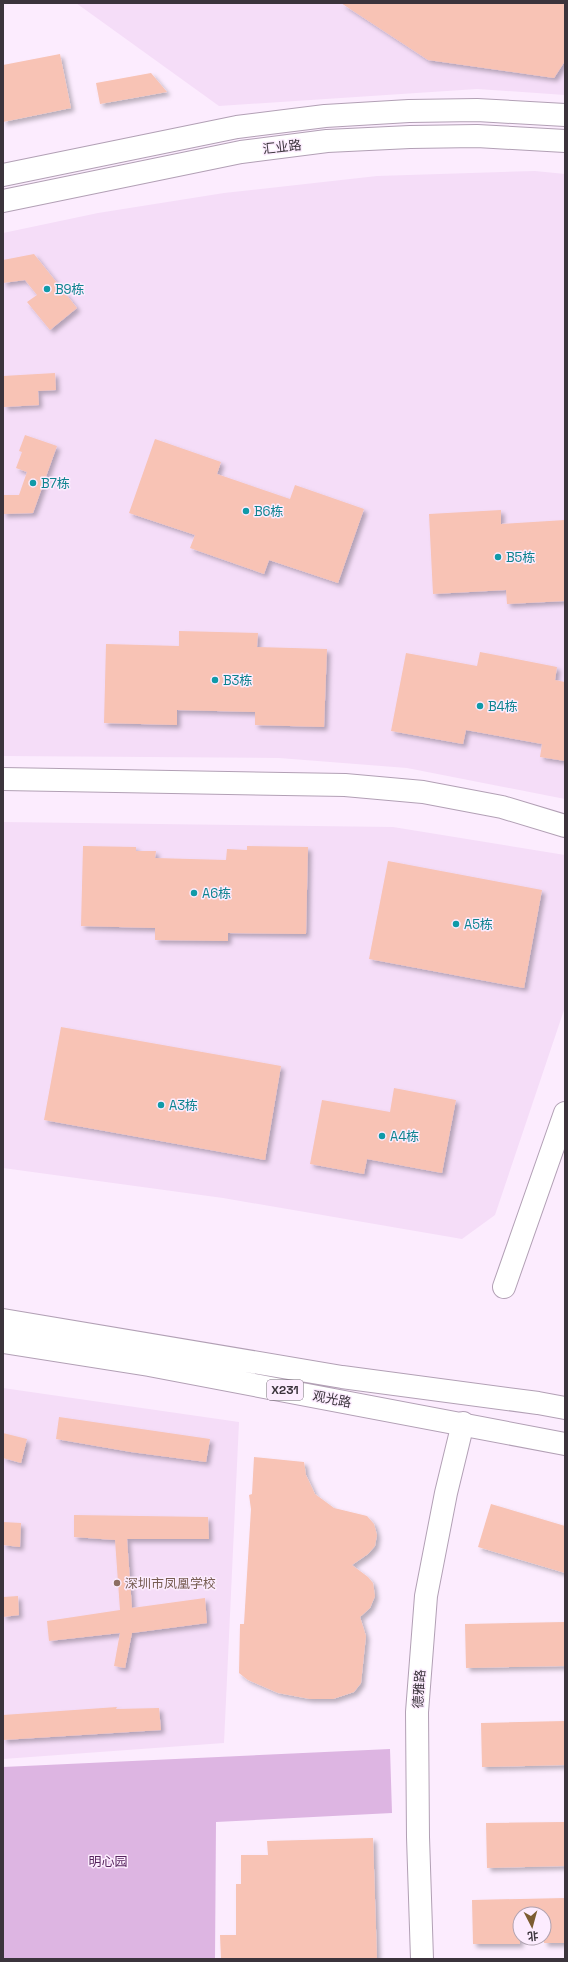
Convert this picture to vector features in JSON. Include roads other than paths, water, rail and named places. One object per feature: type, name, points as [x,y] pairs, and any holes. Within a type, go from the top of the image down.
[{"type":"street","name":"汇业路","points":[[3,175],[237,127],[325,116],[409,111],[477,110],[565,115]]},
{"type":"street","name":"汇业路","points":[[3,201],[242,152],[327,141],[469,136],[565,141]]},
{"type":"street","points":[[3,778],[345,785],[423,792],[502,807],[565,826]]},
{"type":"street","points":[[504,1288],[565,1113]]},
{"type":"street","name":"观光路","points":[[3,1320],[342,1377],[538,1402],[565,1408]]},
{"type":"street","name":"观光路","points":[[3,1342],[149,1364],[463,1423],[565,1444]]},
{"type":"street","name":"德雅路","points":[[422,1959],[418,1837],[417,1712],[426,1596],[446,1493],[463,1423]]},
{"type":"place","name":"B9栋","points":[[47,289]]},
{"type":"place","name":"B7栋","points":[[33,483]]},
{"type":"place","name":"B6栋","points":[[246,511]]},
{"type":"place","name":"B5栋","points":[[498,557]]},
{"type":"place","name":"B3栋","points":[[215,680]]},
{"type":"place","name":"B4栋","points":[[480,706]]},
{"type":"place","name":"A6栋","points":[[194,893]]},
{"type":"place","name":"A5栋","points":[[456,924]]},
{"type":"place","name":"A3栋","points":[[161,1105]]},
{"type":"place","name":"A4栋","points":[[382,1136]]},
{"type":"place","name":"深圳市凤凰学校","points":[[117,1583]]},
{"type":"park label","name":"明心园","points":[[108,1861]]}]
